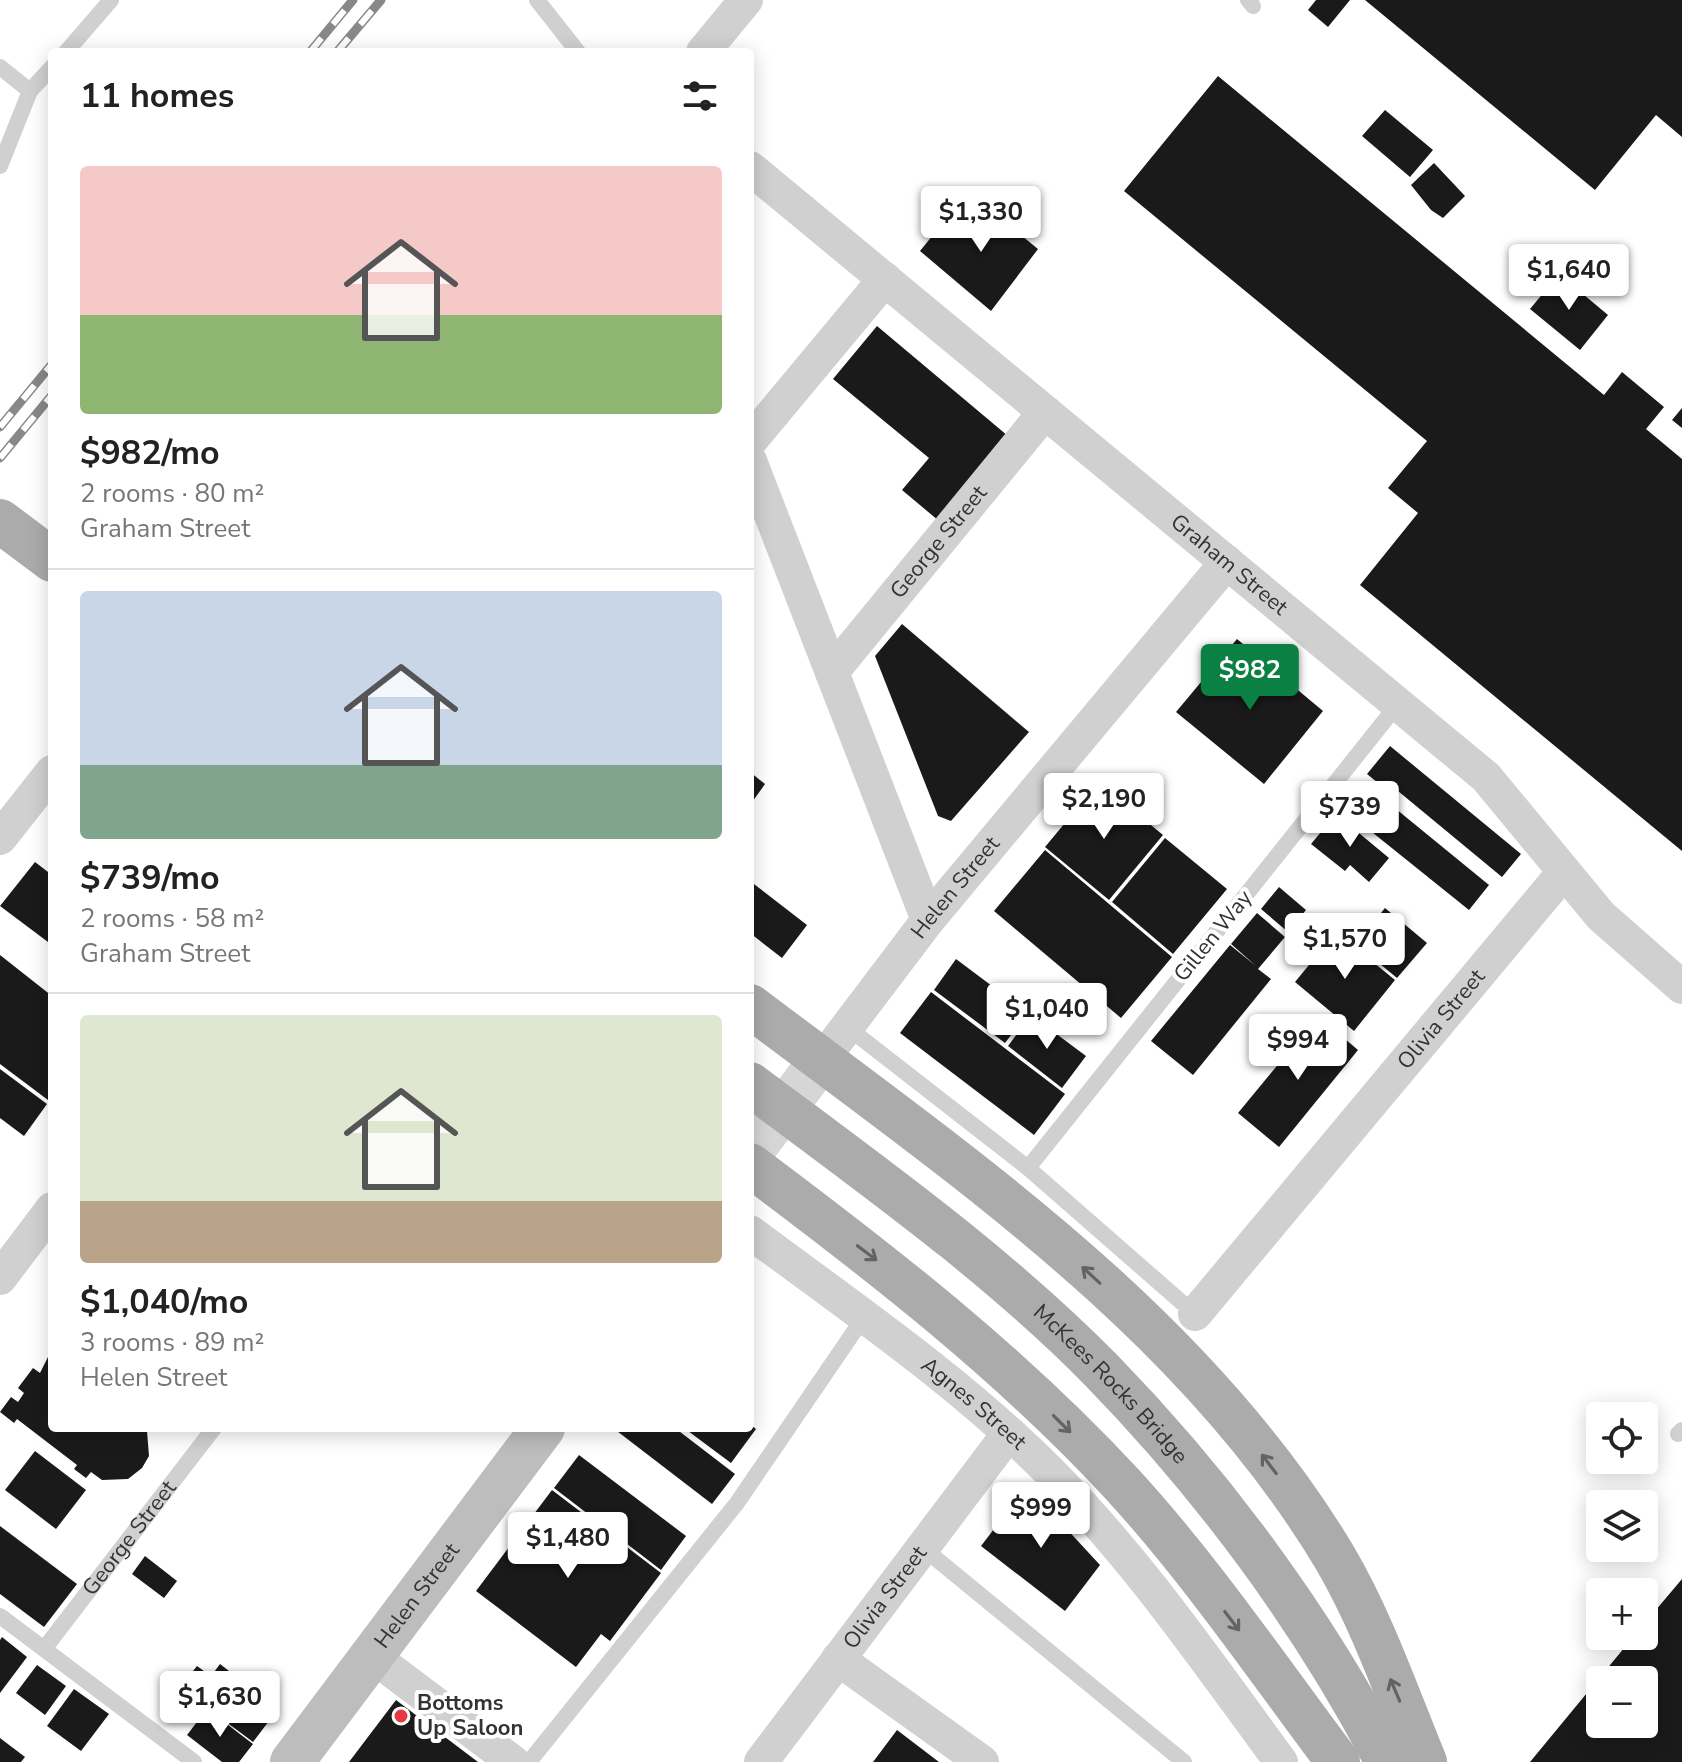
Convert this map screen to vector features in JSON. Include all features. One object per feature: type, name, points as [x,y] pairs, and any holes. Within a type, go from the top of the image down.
[{"type":"main road","points":[[0,521],[48,557]]},
{"type":"main road","points":[[754,1008],[827,1053],[1055,1240],[1203,1386],[1257,1449],[1335,1559],[1358,1603],[1425,1762]]},
{"type":"main road","name":"McKees Rocks Bridge","points":[[754,1087],[983,1263],[1101,1371],[1200,1482],[1274,1579],[1330,1662],[1387,1762]]},
{"type":"main road","points":[[754,1157],[905,1281],[1028,1389],[1113,1475],[1202,1582],[1338,1762]]},
{"type":"street","points":[[706,48],[746,0]]},
{"type":"street","name":"Graham Street","points":[[754,171],[1486,777],[1622,937],[1682,987]]},
{"type":"street","points":[[754,436],[885,279]]},
{"type":"street","name":"George Street","points":[[832,672],[1045,412]]},
{"type":"street","points":[[754,471],[928,920]]},
{"type":"street","name":"Helen Street","points":[[827,1053],[928,920],[1227,562]]},
{"type":"street","points":[[0,838],[48,777]]},
{"type":"street","name":"Olivia Street","points":[[1195,1314],[1564,872]]},
{"type":"street","points":[[0,1278],[48,1214]]},
{"type":"street","name":"Agnes Street","points":[[754,1235],[864,1317],[1009,1433],[1102,1529],[1281,1762]]},
{"type":"street","name":"Helen Street","points":[[292,1762],[540,1432]]},
{"type":"street","name":"Olivia Street","points":[[761,1762],[1009,1433]]},
{"type":"street","points":[[371,1655],[513,1762]]},
{"type":"street","points":[[838,1659],[982,1762]]},
{"type":"lane","points":[[69,48],[111,0]]},
{"type":"lane","points":[[537,0],[575,48]]},
{"type":"lane","points":[[0,67],[30,91]]},
{"type":"lane","points":[[0,166],[30,91],[48,71]]},
{"type":"lane","name":"Gillen Way","points":[[1028,1168],[1398,704]]},
{"type":"lane","points":[[827,1053],[1028,1168],[1195,1314]]},
{"type":"lane","points":[[529,1762],[737,1503],[864,1317]]},
{"type":"lane","name":"George Street","points":[[44,1649],[211,1432]]},
{"type":"lane","points":[[923,1548],[1184,1762]]},
{"type":"lane","points":[[0,1616],[194,1762]]},
{"type":"building","points":[[1316,0],[1350,0],[1328,27],[1308,10]]},
{"type":"building","points":[[1365,0],[1682,0],[1682,137],[1656,115],[1595,190]]},
{"type":"building","points":[[1218,76],[1604,395],[1622,372],[1664,407],[1646,429],[1682,459],[1682,851],[1360,585],[1418,513],[1388,488],[1427,441],[1124,191]]},
{"type":"building","points":[[1385,110],[1433,150],[1410,177],[1362,136]]},
{"type":"building","points":[[1434,163],[1465,196],[1443,218],[1431,210],[1411,185]]},
{"type":"building","points":[[978,200],[1038,249],[991,311],[920,251],[937,230],[944,236]]},
{"type":"building","points":[[1559,274],[1608,315],[1580,350],[1530,309]]},
{"type":"building","points":[[877,326],[1008,436],[939,521],[902,490],[929,458],[833,379]]},
{"type":"building","points":[[1682,408],[1682,428],[1672,420]]},
{"type":"building","points":[[902,624],[1029,732],[951,821],[938,816],[875,656]]},
{"type":"building","points":[[1237,639],[1323,711],[1264,784],[1176,712]]},
{"type":"building","points":[[1390,746],[1521,854],[1502,877],[1398,791],[1394,796],[1367,774]]},
{"type":"building","points":[[754,775],[765,784],[754,799]]},
{"type":"building","points":[[1099,782],[1163,835],[1109,900],[1045,847]]},
{"type":"building","points":[[1363,782],[1489,885],[1469,910],[1342,808]]},
{"type":"building","points":[[1336,814],[1389,858],[1369,882],[1350,865],[1345,871],[1311,844]]},
{"type":"building","points":[[1165,838],[1227,889],[1173,954],[1112,902]]},
{"type":"building","points":[[1045,850],[1172,957],[1121,1018],[994,911]]},
{"type":"building","points":[[35,862],[48,872],[48,942],[0,906]]},
{"type":"building","points":[[754,884],[807,925],[782,958],[754,936]]},
{"type":"building","points":[[1279,887],[1306,910],[1288,932],[1261,909]]},
{"type":"building","points":[[1385,908],[1427,943],[1397,978],[1356,944]]},
{"type":"building","points":[[1257,913],[1285,937],[1258,969],[1271,979],[1193,1075],[1151,1041],[1230,945],[1256,966],[1231,944]]},
{"type":"building","points":[[1336,932],[1395,980],[1354,1031],[1295,982]]},
{"type":"building","points":[[0,955],[48,993],[48,1100],[0,1064]]},
{"type":"building","points":[[956,959],[1028,1013],[1005,1043],[934,990]]},
{"type":"building","points":[[931,992],[1065,1094],[1034,1135],[900,1033]]},
{"type":"building","points":[[1031,1015],[1086,1056],[1062,1088],[1008,1046]]},
{"type":"building","points":[[1318,1016],[1358,1050],[1279,1147],[1238,1113]]},
{"type":"building","points":[[0,1069],[47,1104],[24,1136],[0,1118]]},
{"type":"building","points":[[48,1357],[48,1432],[147,1432],[149,1456],[142,1468],[128,1479],[102,1480],[91,1472],[86,1478],[74,1469],[77,1465],[17,1419],[14,1423],[0,1412],[11,1397],[18,1402],[24,1393],[18,1388],[33,1368],[40,1373]]},
{"type":"building","points":[[618,1432],[680,1432],[735,1474],[712,1504]]},
{"type":"building","points":[[689,1432],[754,1432],[731,1463]]},
{"type":"building","points":[[35,1451],[86,1490],[56,1529],[5,1490]]},
{"type":"building","points":[[579,1455],[686,1536],[661,1570],[554,1488]]},
{"type":"building","points":[[1027,1486],[1100,1565],[1065,1611],[981,1546]]},
{"type":"building","points":[[552,1490],[661,1573],[610,1641],[601,1634],[576,1667],[476,1591]]},
{"type":"building","points":[[0,1526],[77,1584],[44,1627],[0,1594]]},
{"type":"building","points":[[145,1556],[177,1581],[164,1598],[132,1574]]},
{"type":"building","points":[[1682,1579],[1682,1762],[1530,1762],[1586,1694],[1586,1738],[1658,1738],[1658,1666],[1609,1666],[1622,1650],[1658,1650],[1658,1607]]},
{"type":"building","points":[[2,1637],[27,1657],[0,1693],[0,1640]]},
{"type":"building","points":[[220,1664],[278,1709],[253,1742],[229,1724],[232,1719],[182,1685],[197,1666],[211,1676]]},
{"type":"building","points":[[37,1665],[66,1686],[45,1715],[16,1693]]},
{"type":"building","points":[[74,1689],[109,1714],[81,1751],[47,1726]]},
{"type":"building","name":"Bottoms Up Saloon","points":[[396,1700],[478,1762],[349,1762]]},
{"type":"building","points":[[207,1709],[253,1744],[239,1762],[222,1762],[187,1735]]},
{"type":"building","points":[[897,1730],[939,1762],[873,1762]]},
{"type":"building","points":[[0,1738],[25,1757],[21,1762],[0,1762]]},
{"type":"tunnel","points":[[755,1147],[812,1072]]},
{"type":"railway","points":[[313,48],[353,0]]},
{"type":"railway","points":[[340,48],[381,0]]},
{"type":"railway","points":[[0,427],[48,369]]},
{"type":"railway","points":[[0,458],[48,400]]},
{"type":"place","name":"Bottoms Up Saloon","points":[[401,1716]]}]
